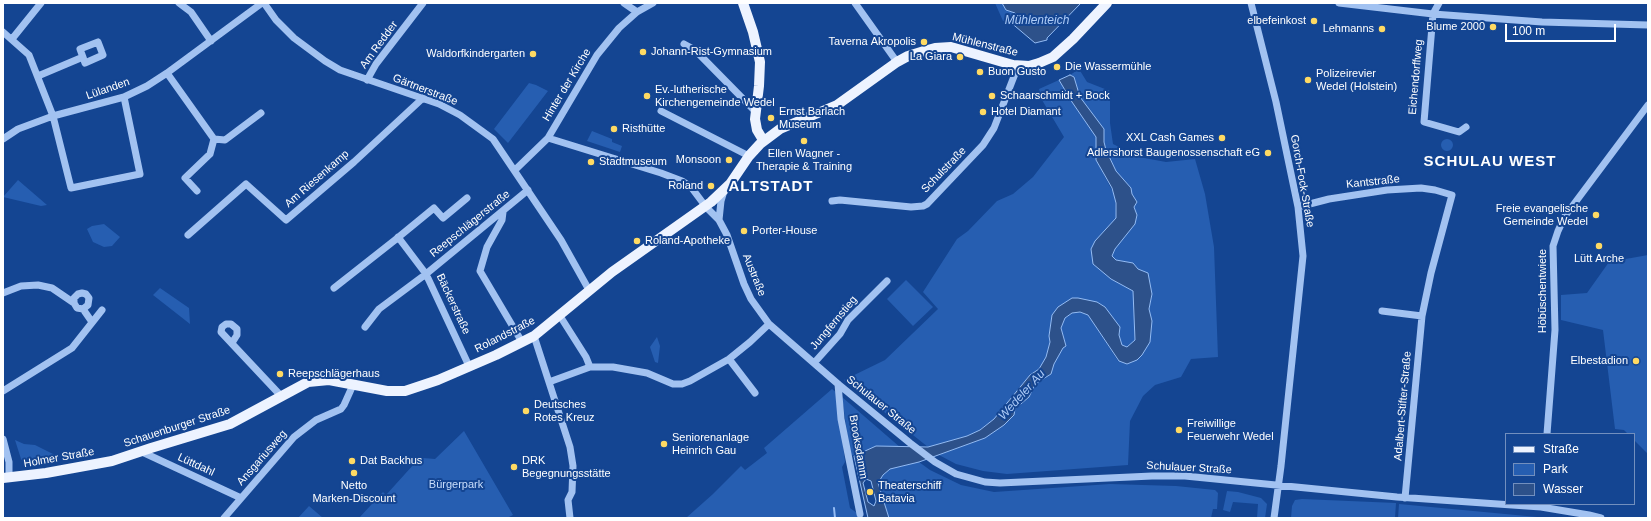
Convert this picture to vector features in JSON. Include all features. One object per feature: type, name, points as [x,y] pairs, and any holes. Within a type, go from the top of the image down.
[{"type":"main road","points":[[743,3],[754,32],[760,62],[759,86],[755,111],[756,126],[763,140]]},
{"type":"main road","name":"Mühlenstraße","points":[[724,191],[749,156],[763,140],[780,129],[837,105],[897,62],[908,56],[935,48],[951,47],[1018,66],[1029,66],[1053,57],[1107,3]]},
{"type":"main road","name":"Rolandstraße","points":[[329,380],[388,391],[405,391],[438,380],[522,342],[534,336],[590,290],[706,207],[724,191]]},
{"type":"main road","name":"Schauenburger Straße","points":[[119,459],[230,424],[308,382],[329,380]]},
{"type":"main road","name":"Holmer Straße","points":[[6,478],[46,473],[119,459]]},
{"type":"street","points":[[12,39],[41,3]]},
{"type":"street","points":[[179,3],[190,12],[211,41]]},
{"type":"street","name":"Lülanden","points":[[3,138],[18,129],[53,116],[124,97],[147,86],[263,3]]},
{"type":"street","name":"Gärtnerstraße","points":[[263,3],[285,29],[325,61],[340,70],[424,98],[454,111],[493,139],[516,168],[590,290]]},
{"type":"street","name":"Am Redder","points":[[367,80],[376,64],[423,3]]},
{"type":"street","points":[[624,3],[637,12]]},
{"type":"street","name":"Hinter der Kirche","points":[[516,168],[549,136],[597,55],[619,28],[637,12],[653,3]]},
{"type":"street","points":[[855,3],[897,62]]},
{"type":"street","name":"Gorch-Fock-Straße","points":[[1251,3],[1276,102],[1298,206],[1303,256],[1281,466],[1274,518]]},
{"type":"street","points":[[1339,3],[1433,14],[1561,23],[1648,25]]},
{"type":"street","points":[[1433,14],[1439,3]]},
{"type":"street","name":"Eichendorffweg","points":[[1433,14],[1424,122],[1458,132],[1466,127]]},
{"type":"street","points":[[3,32],[29,55],[53,116],[71,188],[140,174],[124,97]]},
{"type":"street","points":[[684,44],[695,50],[755,111]]},
{"type":"street","points":[[38,76],[83,57]]},
{"type":"street","name":"Schulstraße","points":[[832,201],[840,200],[911,207],[923,206],[927,204],[983,145],[994,128],[1018,66]]},
{"type":"street","points":[[167,73],[214,139],[225,140],[261,113]]},
{"type":"street","name":"Am Riesenkamp","points":[[188,235],[246,184],[286,220],[354,162],[424,98]]},
{"type":"street","name":"Höbüschentwiete","points":[[1547,433],[1555,330],[1553,246],[1565,216],[1648,105]]},
{"type":"street","points":[[661,111],[749,156]]},
{"type":"street","name":"Austraße","points":[[549,136],[682,181],[691,187],[706,207],[719,220],[727,235],[744,284],[752,301],[769,324],[814,363]]},
{"type":"street","points":[[197,191],[185,178],[210,154],[214,139]]},
{"type":"street","name":"Kantstraße","points":[[1298,206],[1329,199],[1387,190],[1421,188],[1452,195]]},
{"type":"street","name":"Reepschlägerstraße","points":[[364,327],[379,309],[426,274],[528,190]]},
{"type":"street","points":[[719,220],[721,201],[724,191]]},
{"type":"street","name":"Adalbert-Stifter-Straße","points":[[1405,498],[1422,316],[1430,273],[1452,195]]},
{"type":"street","name":"Reepschlägerstraße","points":[[334,288],[434,208],[443,218],[467,198]]},
{"type":"street","points":[[503,212],[502,220],[486,247],[480,271],[522,342]]},
{"type":"street","name":"Reepschlägerstraße","points":[[398,238],[426,274]]},
{"type":"street","name":"Bäckerstraße","points":[[426,274],[469,366]]},
{"type":"street","name":"Jungfernstieg","points":[[814,363],[840,334],[848,320],[887,281]]},
{"type":"street","points":[[3,293],[21,286],[38,285],[52,288],[74,303],[77,308],[83,309],[92,322]]},
{"type":"street","points":[[74,303],[74,298],[78,294],[86,294],[89,298],[88,305],[83,309]]},
{"type":"street","points":[[3,391],[72,348],[102,310]]},
{"type":"street","points":[[1382,311],[1422,316]]},
{"type":"street","points":[[560,316],[586,357],[590,367]]},
{"type":"street","points":[[549,382],[590,367],[612,367],[634,370],[660,378],[673,384],[682,384],[729,359],[769,324]]},
{"type":"street","points":[[534,336],[570,447],[573,466],[572,492],[568,500],[570,518]]},
{"type":"street","points":[[232,343],[282,397]]},
{"type":"street","points":[[729,359],[755,393]]},
{"type":"street","name":"Schulauer Straße","points":[[814,363],[935,462],[956,474],[985,482],[1000,483],[1152,476],[1185,476],[1405,498],[1505,504]]},
{"type":"street","name":"Brooksdamm","points":[[838,384],[841,419],[860,514]]},
{"type":"street","name":"Ansgariusweg","points":[[224,518],[294,437],[316,420],[344,406],[353,385]]},
{"type":"street","points":[[3,439],[9,462],[6,478]]},
{"type":"street","name":"Lüttdahl","points":[[140,452],[242,498]]},
{"type":"street","name":"Schulauer Straße","points":[[1524,505],[1541,506],[1601,518]]},
{"type":"green space","points":[[995,3],[1002,3],[1006,10],[1015,13],[1017,16],[1013,20],[1003,21]]},
{"type":"green space","points":[[1079,69],[1087,82],[1110,91],[1110,123],[1113,144],[1127,151],[1128,155],[1166,162],[1195,159],[1205,194],[1214,247],[1218,357],[1191,359],[1181,377],[1155,385],[1143,396],[1130,421],[1128,465],[1007,474],[983,471],[956,464],[939,455],[985,438],[1029,397],[1035,384],[1051,374],[1054,364],[1063,348],[1066,346],[1061,328],[1065,318],[1072,313],[1080,312],[1088,315],[1118,361],[1152,321],[1149,309],[1152,294],[1138,269],[1133,263],[1116,260],[1112,256],[1115,249],[1135,224],[1137,215],[1134,207],[1137,202],[1132,194],[1131,188],[1116,171],[1106,150],[1104,142],[1104,129],[1080,97],[1074,77],[1070,75]]},
{"type":"green space","points":[[1059,80],[1096,137],[1096,160],[1115,196],[1116,218],[1102,233],[1111,279],[1133,291],[1135,340],[1127,347],[1122,345],[1119,335],[1120,327],[1105,307],[1097,302],[1051,323],[1049,336],[1050,342],[1046,357],[1039,369],[1030,375],[994,419],[980,430],[967,436],[928,447],[844,380],[885,360],[938,309],[923,292],[957,239],[968,231],[997,201],[1013,194],[1033,177],[1064,137],[1042,100],[1039,89]]},
{"type":"green space","points":[[529,83],[548,91],[508,143],[494,129]]},
{"type":"green space","points":[[592,131],[612,139],[612,142],[622,146],[620,152],[587,141]]},
{"type":"green space","points":[[1445,139],[1449,139],[1453,145],[1449,151],[1445,151],[1441,147],[1441,143]]},
{"type":"green space","points":[[18,180],[47,205],[41,206],[3,197]]},
{"type":"green space","points":[[104,224],[120,237],[112,246],[104,247],[93,242],[87,229],[92,226]]},
{"type":"green space","points":[[1648,255],[1648,454],[1635,441],[1635,433],[1627,433],[1624,430],[1615,429],[1603,330],[1561,320],[1561,295],[1587,293],[1609,262]]},
{"type":"green space","points":[[906,280],[933,307],[913,326],[887,299]]},
{"type":"green space","points":[[160,288],[189,308],[190,324],[153,295]]},
{"type":"green space","points":[[657,337],[660,346],[658,363],[655,362],[650,347]]},
{"type":"green space","points":[[832,389],[837,393],[845,462],[842,467],[850,508],[857,513],[858,518],[686,518],[741,466],[745,470],[767,453],[764,448]]},
{"type":"green space","points":[[842,397],[901,448],[876,446],[854,456],[850,454]]},
{"type":"green space","name":"Bürgerpark","points":[[464,431],[513,515],[507,518],[359,518],[383,492],[386,495],[414,464],[423,458],[435,459]]},
{"type":"green space","points":[[15,440],[24,444],[35,445],[55,455],[46,457],[47,463],[25,465],[21,459]]},
{"type":"green space","points":[[919,462],[930,470],[961,485],[994,492],[1110,484],[1176,486],[1215,490],[1218,493],[1217,509],[1213,509],[1211,518],[889,518],[878,483],[883,475],[890,469]]},
{"type":"green space","points":[[1227,491],[1238,492],[1261,498],[1267,504],[1265,518],[1257,518],[1258,504],[1233,502],[1230,512],[1223,510]]},
{"type":"green space","points":[[1302,499],[1396,503],[1395,518],[1291,518],[1292,506],[1295,500]]},
{"type":"green space","points":[[1399,504],[1537,517],[1544,518],[1398,518]]},
{"type":"green space","points":[[309,506],[323,518],[298,518]]},
{"type":"water","name":"Mühlenteich","points":[[1002,3],[1081,3],[1047,38],[1047,40],[1035,43],[1009,21],[1013,20],[1017,16],[1015,13],[1006,10]]},
{"type":"water","name":"Wedeler Au","points":[[1070,75],[1074,77],[1080,97],[1104,129],[1104,142],[1106,150],[1116,171],[1131,188],[1132,194],[1137,202],[1134,207],[1137,215],[1135,224],[1115,249],[1112,256],[1116,260],[1133,263],[1138,269],[1148,273],[1152,294],[1149,309],[1152,321],[1150,342],[1137,360],[1127,364],[1119,361],[1088,315],[1080,312],[1072,313],[1065,318],[1061,328],[1066,346],[1063,348],[1054,364],[1051,374],[1035,384],[1029,397],[1015,409],[1014,415],[1004,425],[985,438],[919,462],[890,469],[883,475],[878,483],[889,518],[868,518],[854,456],[876,446],[928,447],[967,436],[980,430],[994,419],[1030,375],[1039,369],[1046,357],[1050,342],[1049,336],[1052,315],[1058,307],[1072,298],[1097,302],[1105,307],[1120,327],[1119,335],[1122,345],[1127,347],[1135,340],[1133,291],[1111,279],[1093,264],[1091,249],[1095,241],[1116,218],[1116,203],[1112,188],[1096,160],[1096,137],[1059,80]],"holes":[[[866,479],[871,481],[876,501],[874,506],[868,502],[863,483]]]},
{"type":"waterway","points":[[834,508],[835,518]]},
{"type":"place","name":"elbefeinkost","points":[[1314,21]]},
{"type":"place","name":"Blume 2000","points":[[1493,27]]},
{"type":"place","name":"Lehmanns","points":[[1382,29]]},
{"type":"place","name":"Taverna Akropolis","points":[[924,42]]},
{"type":"place","name":"Johann-Rist-Gymnasium","points":[[643,52]]},
{"type":"place","name":"Waldorfkindergarten","points":[[533,54]]},
{"type":"place","name":"La Giara","points":[[960,57]]},
{"type":"place","name":"Die Wassermühle","points":[[1057,67]]},
{"type":"place","name":"Buon Gusto","points":[[980,72]]},
{"type":"place","name":"Polizeirevier Wedel (Holstein)","points":[[1308,80]]},
{"type":"place","name":"Ev.-lutherische Kirchengemeinde Wedel","points":[[647,96]]},
{"type":"place","name":"Schaarschmidt + Bock","points":[[992,96]]},
{"type":"place","name":"Hotel Diamant","points":[[983,112]]},
{"type":"place","name":"Ernst Barlach Museum","points":[[771,118]]},
{"type":"place","name":"Risthütte","points":[[614,129]]},
{"type":"place","name":"XXL Cash Games","points":[[1222,138]]},
{"type":"place","name":"Ellen Wagner - Therapie & Training","points":[[804,141]]},
{"type":"place","name":"Adlershorst Baugenossenschaft eG","points":[[1268,153]]},
{"type":"place","name":"Monsoon","points":[[729,160]]},
{"type":"place","name":"Stadtmuseum","points":[[591,162]]},
{"type":"place","name":"Roland","points":[[711,186]]},
{"type":"place","name":"Freie evangelische Gemeinde Wedel","points":[[1596,215]]},
{"type":"place","name":"Porter-House","points":[[744,231]]},
{"type":"place","name":"Roland-Apotheke","points":[[637,241]]},
{"type":"place","name":"Lütt Arche","points":[[1599,246]]},
{"type":"place","name":"Elbestadion","points":[[1636,361]]},
{"type":"place","name":"Reepschlägerhaus","points":[[280,374]]},
{"type":"place","name":"Deutsches Rotes Kreuz","points":[[526,411]]},
{"type":"place","name":"Freiwillige Feuerwehr Wedel","points":[[1179,430]]},
{"type":"place","name":"Seniorenanlage Heinrich Gau","points":[[664,444]]},
{"type":"place","name":"Dat Backhus","points":[[352,461]]},
{"type":"place","name":"DRK Begegnungsstätte","points":[[514,467]]},
{"type":"place","name":"Netto Marken-Discount","points":[[354,473]]},
{"type":"place","name":"Theaterschiff Batavia","points":[[870,492]]},
{"type":"district","name":"SCHULAU WEST","points":[[1490,162]]},
{"type":"district","name":"ALTSTADT","points":[[771,187]]}]
